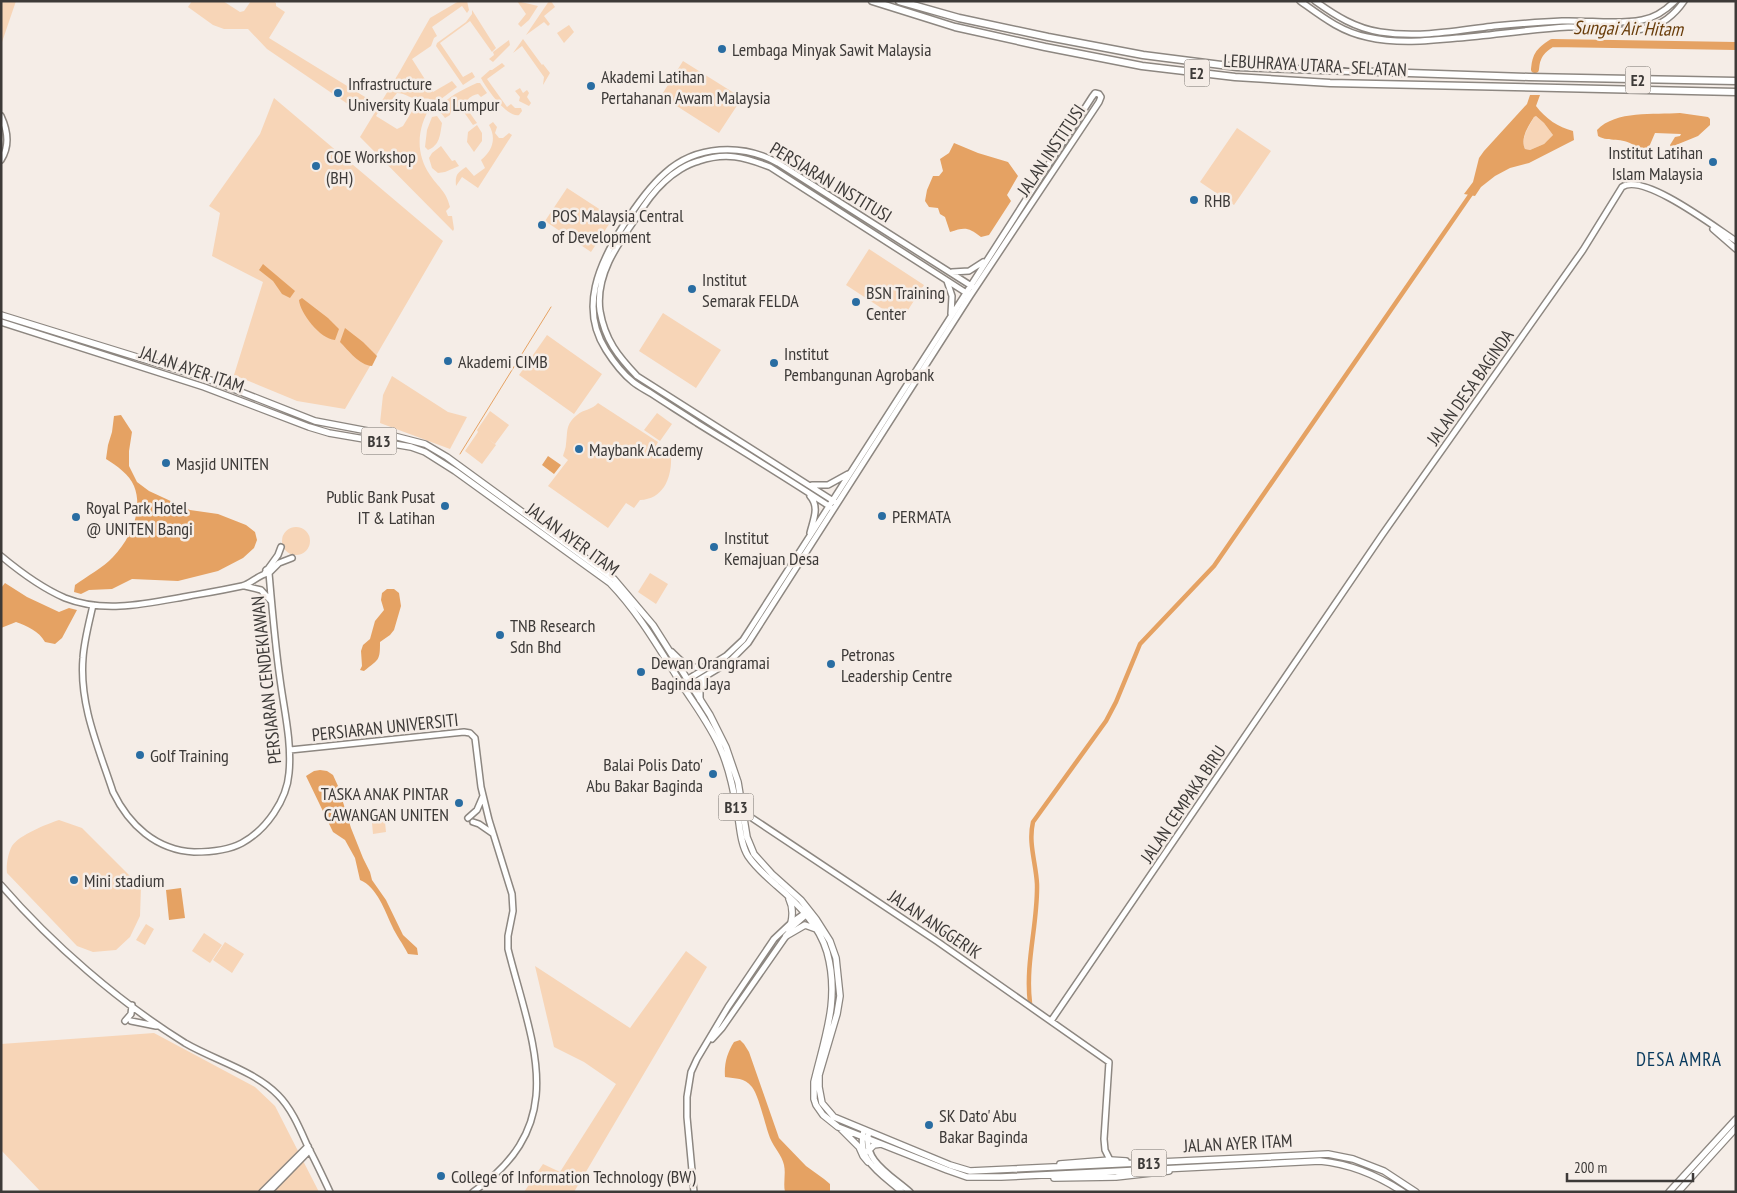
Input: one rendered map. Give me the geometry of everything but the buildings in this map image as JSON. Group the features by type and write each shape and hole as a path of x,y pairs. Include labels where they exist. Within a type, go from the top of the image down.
{"highway":[{"name":"LEBUHRAYA UTARA–SELATAN","path":"872,1 955,27 1045,47 1142,66 1235,77 1320,82 1541,89 1736,92"},
{"name":"LEBUHRAYA UTARA–SELATAN","path":"899,1 959,18 1057,39 1143,55 1227,66 1540,78 1736,81"}],"main road":[{"name":"JALAN AYER ITAM","path":"1,315 208,379 315,421 425,444 447,457 614,579 653,625 710,715 726,746 738,782 747,837 754,854 772,874 801,900 827,950 833,982 833,996 831,1013 813,1091 816,1105 823,1115 838,1127 879,1137 970,1171 1328,1154 1353,1159 1384,1171 1416,1192"},
{"name":"JALAN AYER ITAM","path":"1,322 204,387 309,427 329,433 411,447 425,452 455,471 610,583 646,628 684,690 702,714 721,749 731,780 745,850 760,871 807,913"},
{"path":"785,893 792,904 791,923"},
{"name":"B13","path":"807,913 816,919 830,941 836,958 840,996 819,1075 822,1103 834,1117 881,1144"},
{"path":"786,936 805,925 817,930"},
{"path":"1669,1192 1736,1120"},
{"path":"838,1127 853,1139 868,1162"},
{"path":"1678,1192 1736,1128"},
{"name":"JALAN AYER ITAM","path":"881,1144 967,1177 1043,1175 1055,1178 1116,1177 1164,1173 1178,1168 1320,1161 1354,1167 1384,1179 1404,1192"},
{"path":"868,1151 874,1145 881,1144"},
{"path":"1007,1170 1110,1160 1168,1162"}],"street":[{"path":"1300,1 1336,26 1354,34 1409,42 1570,27 1634,30 1662,22 1674,14 1684,1"},
{"path":"1315,1 1341,19 1361,28 1410,35 1565,21 1632,22 1645,20 1658,14 1675,1"},
{"name":"JALAN INSTITUSI","path":"684,690 730,662 748,644 834,510 835,502 850,473 950,317 973,287 1099,102 1101,97 1099,94 1092,96 988,259 973,287"},
{"path":"1,116 6,126 8,141 1,160"},
{"name":"PERSIARAN INSTITUSI","path":"834,510 633,382 605,349 593,312 594,290 599,269 630,216 651,186 685,159 717,150 736,149 749,151 766,156 778,163 973,287"},
{"name":"PERSIARAN INSTITUSI","path":"835,502 637,376 623,361 610,344 602,318 600,300 604,272 626,232 656,190 675,173 699,161 726,156 738,156 770,167 968,294"},
{"name":"JALAN DESA BAGINDA","path":"1337,601 1583,250 1622,187 1630,185 1654,190 1698,216"},
{"path":"1698,216 1736,241"},
{"path":"1698,216 1736,249"},
{"path":"949,272 969,271 988,259"},
{"path":"946,280 952,296 950,317"},
{"name":"JALAN INSTITUSI","path":"681,684 726,656 744,640 968,294"},
{"path":"809,485 828,485 850,473"},
{"path":"806,492 815,501 816,507 810,536"},
{"path":"266,572 278,555 280,547"},
{"path":"1,556 52,591 66,598 93,606 139,605 244,585 279,563 292,558"},
{"name":"PERSIARAN CENDEKIAWAN","path":"93,606 82,660 88,716 113,792 128,818 140,830 159,843 188,851 215,850 242,844 260,830 277,808 284,793 289,774 290,750 266,572"},
{"path":"244,585 261,590 271,602"},
{"name":"JALAN CEMPAKA BIRU","path":"1051,1021 1337,601"},
{"path":"665,645 684,665 696,668 707,667"},
{"path":"700,700 702,684 707,676"},
{"name":"PERSIARAN UNIVERSITI","path":"290,750 470,733 476,742 483,796 512,894 513,911 508,936 508,949 536,1059 537,1090 532,1117 521,1143 504,1167 474,1192"},
{"path":"288,735 302,749 290,762"},
{"path":"468,818 477,810 483,796"},
{"name":"JALAN ANGGERIK","path":"743,812 938,942 1109,1062 1104,1139 1105,1150 1110,1160"},
{"path":"473,822 493,833"},
{"path":"1,885 20,907 68,954 161,1028 214,1059 248,1073 277,1094 290,1110 330,1192"},
{"path":"694,1192 687,1117 687,1097 691,1072 736,994 774,939 791,923 807,913"},
{"path":"706,1044 722,1028 793,926 807,913"},
{"path":"736,994 742,998"},
{"path":"132,1006 128,1021 147,1023 161,1028"},
{"path":"865,1134 868,1151 872,1159 910,1192"},
{"path":"865,1134 863,1151 868,1162 902,1192"},
{"path":"262,1192 309,1148"},
{"path":"269,1192 309,1148"}],"shaded area":[{"path":"1,1 16,1 1,45"},
{"path":"192,1 223,1 240,12 244,11 251,1 273,1 276,3 276,6 285,12 269,38 370,100 361,113 267,49 248,29 224,29 213,25 188,7"},
{"path":"459,1 467,1 469,10 467,13 462,6 432,27 437,36 434,38 431,46 412,59 433,92 452,81 457,87 437,102 397,93 387,106 383,104 376,116 397,129 403,126 417,103 424,101 431,106 423,123 420,149 425,167 444,193 448,202 450,207 446,211 448,216 452,216 453,231 360,137 430,18"},
{"path":"517,1 538,6 529,20 521,27 518,24 526,14"},
{"path":"549,1 555,7 544,16 550,24 548,26 544,22 526,35"},
{"path":"472,10 496,48 492,52 470,21 440,43 463,77 472,72 475,77 463,85 436,46 437,43 466,22 472,14"},
{"path":"569,25 574,32 564,43 557,33"},
{"path":"523,39 550,73 543,85 544,77 522,46 513,53"},
{"path":"509,40 510,45 493,62 489,59 494,55 493,52"},
{"path":"683,61 742,98 719,133 661,96"},
{"path":"502,63 505,66 487,79 507,107 511,104 515,108 521,108 522,111 519,115 514,115 503,107 492,95 481,78"},
{"path":"480,83 487,93 481,97 478,94 472,96 468,99 467,106 477,123 473,125 461,108 451,111 450,115 445,118 438,109 442,104"},
{"path":"520,88 523,93 527,90 529,93 527,97 531,103 529,106 519,101 520,97 515,91"},
{"path":"1530,95 1540,95 1536,106 1553,122 1573,131 1574,140 1529,163 1510,168 1495,176 1481,187 1475,196 1464,194 1473,182 1479,158 1527,104","holes":["1536,116 1553,135 1544,144 1530,150 1525,149 1524,137 1534,117"]},
{"path":"274,98 443,241 345,409 297,401 234,375 263,282 212,256 220,213 209,206 260,134"},
{"path":"1680,113 1708,117 1710,125 1698,136 1671,147 1670,145 1675,137 1681,134 1655,133 1649,147 1643,152 1640,159 1636,159 1635,146 1630,143 1598,136 1597,130 1614,119 1636,115"},
{"path":"437,116 442,123 440,135 435,145 428,150 425,147 427,130 432,117"},
{"path":"1536,116 1553,135 1544,144 1530,150 1525,149 1524,137"},
{"path":"493,122 497,127 495,133 499,138 503,138 509,133 512,135 478,188 462,177 456,186 457,175 466,167 474,176 485,168 481,160 488,153 492,144 493,135 489,125"},
{"path":"477,125 482,133 482,141 474,152 467,142 468,132"},
{"path":"1237,128 1271,151 1234,205 1200,182"},
{"path":"954,143 1008,162 1018,176 1007,195 1011,201 989,235 981,237 973,231 966,229 950,232 945,217 940,214 938,208 929,207 925,201 933,176 939,176 943,171 940,159 949,153"},
{"path":"441,146 452,161 455,160 459,166 438,173 432,168 429,158"},
{"path":"567,188 613,218 591,252 545,221"},
{"path":"869,249 924,285 901,321 846,285"},
{"path":"263,264 295,291 290,298 282,294 273,281 259,270"},
{"path":"302,298 339,329 335,340 323,335 307,318 300,305 299,300"},
{"path":"663,313 721,350 696,388 639,351"},
{"path":"345,328 377,356 372,366 359,360 340,342"},
{"path":"547,335 602,374 574,414 519,375"},
{"path":"392,376 448,412 467,417 450,449 380,423 383,395"},
{"path":"598,403 658,442 656,446 671,456 668,479 661,491 648,499 640,500 634,508 626,503 608,528 548,486 568,460 563,456 570,422 580,413"},
{"path":"490,411 509,425 495,444 488,439 496,445 482,464 465,451"},
{"path":"657,413 672,424 660,441 644,430"},
{"path":"121,415 132,432 129,466 137,482 149,491 190,510 218,514 246,525 255,532 257,540 254,548 243,558 218,571 178,581 132,579 112,589 89,590 81,594 74,592 75,585 105,565 113,557 125,542 134,524 137,495 134,486 122,471 106,459 114,416"},
{"path":"548,456 561,465 554,474 542,465"},
{"path":"296,527 306,531 310,541 306,551 296,555 286,551 282,541 286,531"},
{"path":"650,573 668,584 656,604 638,592"},
{"path":"5,583 27,597 59,612 69,608 77,610 62,638 55,644 45,642 36,632 16,622 1,628 1,588"},
{"path":"387,589 394,589 399,593 401,606 394,630 380,642 380,653 376,662 364,671 360,670 362,666 361,651 363,645 370,639 375,621 384,610 381,600 382,593"},
{"path":"320,770 327,771 333,775 351,828 372,880 386,900 403,935 417,948 418,955 408,954 376,894 366,883 360,880 355,858 345,840 333,832 306,776"},
{"name":"Mini stadium","path":"59,820 82,828 141,887 140,916 130,937 116,950 93,952 77,946 7,873 8,856 12,846 34,830"},
{"path":"385,822 386,832 373,834 372,823"},
{"path":"181,888 185,918 169,920 166,890"},
{"path":"146,924 154,929 145,945 136,940"},
{"path":"204,933 222,945 210,963 192,951"},
{"path":"225,942 244,954 232,973 213,960"},
{"path":"686,951 707,967 574,1192 524,1192 543,1164 560,1172 616,1084 584,1062 554,1047 535,966 630,1028"},
{"path":"154,1033 255,1087 275,1106 319,1192 41,1192 1,1150 1,1044"},
{"path":"740,1040 749,1052 779,1138 806,1166 830,1184 830,1192 785,1192 785,1168 783,1161 770,1138 755,1091 743,1080 725,1077 726,1059 734,1042"}],"waterway":[{"name":"Sungai Air Hitam","path":"1535,69 1540,53 1552,43 1736,46"},
{"path":"1030,1003 1030,958 1037,899 1031,838 1033,822 1106,721 1140,644 1214,566 1473,191"},
{"path":"460,454 551,307"}],"place":[{"name":"Lembaga Minyak Sawit Malaysia","path":"722,49"},
{"name":"Akademi Latihan Pertahanan Awam Malaysia","path":"591,86"},
{"name":"Infrastructure University Kuala Lumpur","path":"338,93"},
{"name":"Institut Latihan Islam Malaysia","path":"1713,162"},
{"name":"COE Workshop (BH)","path":"316,166"},
{"name":"RHB","path":"1194,200"},
{"name":"POS Malaysia Central of Development","path":"542,225"},
{"name":"Institut Semarak FELDA","path":"692,289"},
{"name":"BSN Training Center","path":"856,302"},
{"name":"Akademi CIMB","path":"448,361"},
{"name":"Institut Pembangunan Agrobank","path":"774,363"},
{"name":"Maybank Academy","path":"579,449"},
{"name":"Masjid UNITEN","path":"166,463"},
{"name":"Public Bank Pusat IT & Latihan","path":"445,506"},
{"name":"PERMATA","path":"882,516"},
{"name":"Royal Park Hotel @ UNITEN Bangi","path":"76,517"},
{"name":"Institut Kemajuan Desa","path":"714,547"},
{"name":"TNB Research Sdn Bhd","path":"500,635"},
{"name":"Petronas Leadership Centre","path":"831,664"},
{"name":"Dewan Orangramai Baginda Jaya","path":"641,672"},
{"name":"Golf Training","path":"140,755"},
{"name":"Balai Polis Dato' Abu Bakar Baginda","path":"713,774"},
{"name":"TASKA ANAK PINTAR CAWANGAN UNITEN","path":"459,803"},
{"name":"Mini stadium","path":"74,880"},
{"name":"SK Dato' Abu Bakar Baginda","path":"929,1125"},
{"name":"College of Information Technology (BW)","path":"441,1176"}],"district":[{"name":"DESA AMRA","path":"1679,1059"}]}
